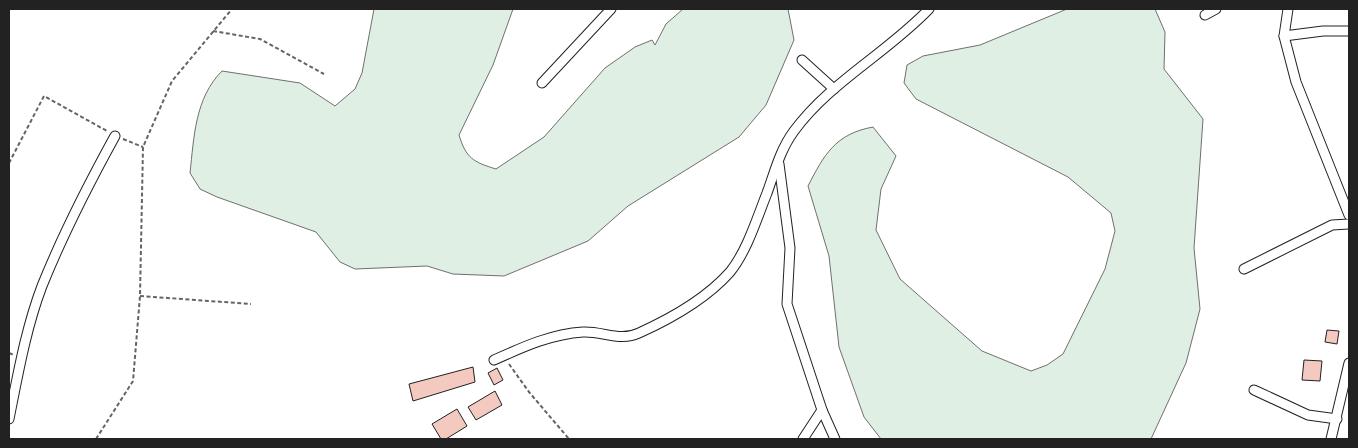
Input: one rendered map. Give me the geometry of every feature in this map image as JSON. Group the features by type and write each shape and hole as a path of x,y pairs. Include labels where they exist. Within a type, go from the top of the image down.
{"street":[{"path":"542,83 611,9"},
{"path":"494,360 537,340 585,332 626,338 655,325 699,298 730,271 742,250 767,193 779,155 794,131 816,105 895,40 928,9"},
{"path":"1204,15 1216,9"},
{"path":"1288,9 1284,36 1296,82 1349,214"},
{"path":"1284,36 1323,31 1349,31"},
{"path":"802,60 834,89"},
{"path":"9,419 21,357 42,288 80,200 115,136"},
{"path":"779,155 779,175 790,248 787,304 822,410 835,439"},
{"path":"1244,269 1332,225 1349,224"},
{"path":"1331,439 1349,363"},
{"path":"1254,390 1308,415 1337,419"},
{"path":"803,439 822,410"}],"path":[{"path":"96,439 132,381 140,296 143,147 172,81 232,9"},
{"path":"213,31 260,39 324,74"},
{"path":"9,163 44,96 115,136 143,147"},
{"path":"140,296 251,304"},
{"path":"504,355 528,392 569,439"}],"green space":[{"path":"374,9 513,9 493,65 459,135 464,149 472,158 496,169 544,137 605,68 635,47 652,40 655,45 666,24 683,9 788,9 794,40 766,105 739,137 628,206 588,241 504,276 453,274 427,266 355,269 340,262 316,232 217,197 200,189 190,173 197,119 201,106 206,93 222,71 300,83 335,106 355,89 362,73"},
{"path":"1067,9 1155,9 1165,32 1164,69 1203,119 1194,248 1200,309 1186,363 1151,439 881,439 864,417 839,347 829,256 808,186 832,148 849,135 873,127 896,156 881,189 876,230 900,279 982,351 1031,371 1047,365 1063,354 1105,269 1115,231 1111,213 1068,177 916,99 904,83 907,65 923,56 980,45"}],"building":[{"path":"1327,330 1339,331 1337,344 1325,342"},
{"path":"1304,360 1322,361 1320,381 1302,380"},
{"path":"473,367 475,382 413,401 409,384"},
{"path":"497,368 503,380 494,385 488,373"},
{"path":"495,391 502,405 476,420 468,407"},
{"path":"457,409 467,426 446,439 441,439 432,424"}]}
